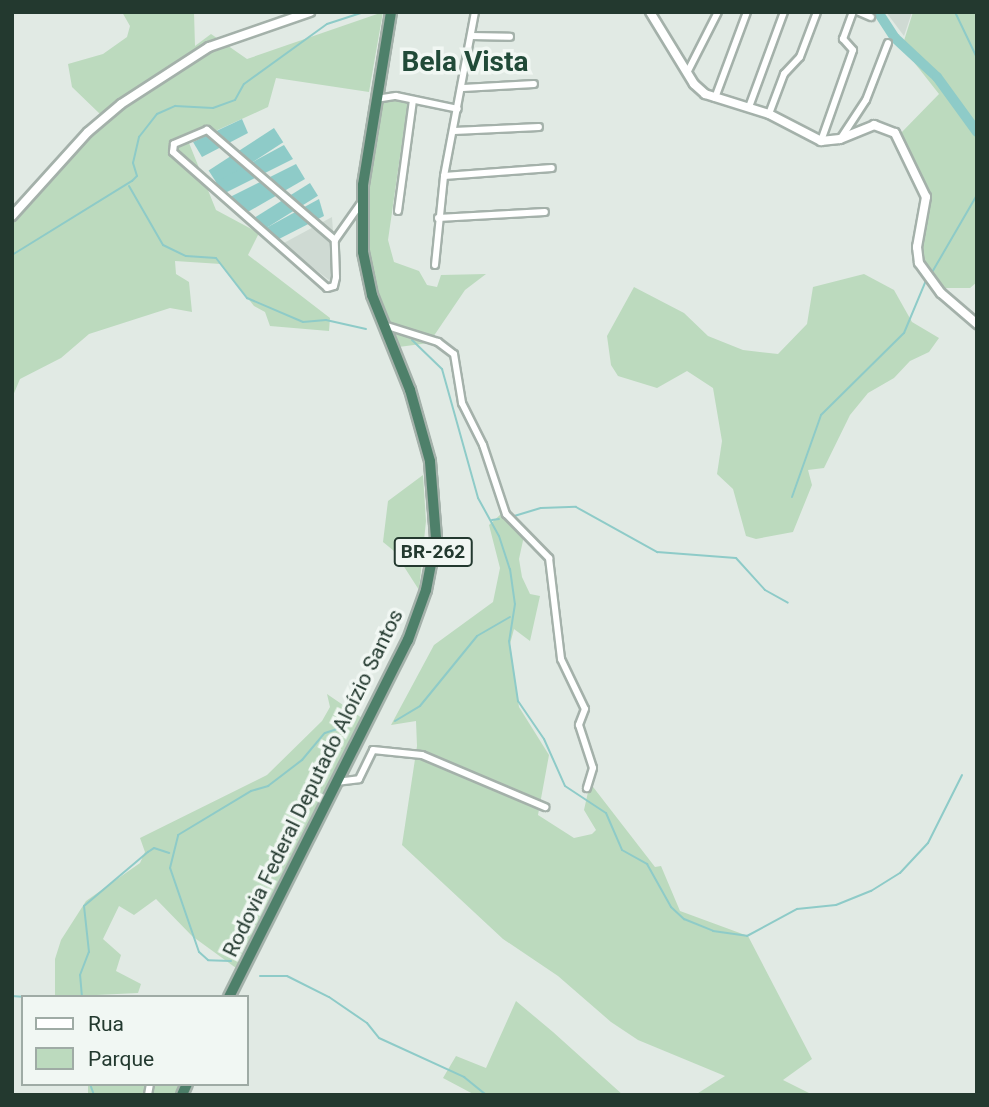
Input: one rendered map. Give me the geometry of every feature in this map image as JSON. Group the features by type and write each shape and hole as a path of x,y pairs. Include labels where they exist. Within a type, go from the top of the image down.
{"highway":[{"name":"Rodovia Federal Deputado Aloízio Santos","path":"230,995 408,640 426,590 436,538 430,461 410,390 366,273 361,203 391,12"}],"street":[{"path":"12,216 88,132 121,104 209,47 310,12"},
{"path":"435,265 444,176 463,88 475,12"},
{"path":"650,12 699,89 715,98 769,114 821,141 840,139 874,125 887,128 900,139 926,197 917,247 919,263 941,293 977,324"},
{"path":"687,73 718,12"},
{"path":"715,98 747,12"},
{"path":"749,107 784,12"},
{"path":"769,114 781,78 800,57 817,12"},
{"path":"821,141 852,46 842,39 852,12"},
{"path":"859,12 871,17"},
{"path":"471,36 510,37"},
{"path":"840,139 866,100 888,43"},
{"path":"463,88 534,84"},
{"path":"376,99 413,100 458,108"},
{"path":"397,211 413,100"},
{"path":"454,131 539,127"},
{"path":"335,240 207,130 174,144 173,152 327,288 334,286 336,277 335,240 361,203"},
{"path":"444,176 552,168"},
{"path":"438,218 545,212"},
{"path":"384,325 438,342 454,354 461,402 483,445 506,514 548,558 561,659 586,709 579,724 593,768 587,788"},
{"path":"336,782 359,779 373,750 422,755 545,807"}],"shaded area":[{"path":"886,12 912,12 904,36"},
{"path":"332,217 336,276 329,280 282,244"}],"green space":[{"path":"122,12 194,12 195,46 211,34 247,59 383,12 369,92 276,78 268,107 189,143 216,210 259,233 248,255 330,318 329,331 270,326 265,312 254,306 221,264 175,261 176,274 189,282 192,312 170,308 89,334 61,358 20,379 12,398 12,216 50,179 77,136 100,114 72,87 68,64 103,54 127,37 130,26"},
{"path":"913,12 977,12 977,282 970,288 945,288 925,275 920,252 929,201 923,177 900,134 939,94 902,47"},
{"path":"393,99 408,101 388,240 394,262 419,271 427,285 437,287 441,275 486,274 465,290 429,343 391,348 363,245 365,186 379,102"},
{"path":"864,274 894,290 912,322 939,338 929,352 910,361 894,378 868,393 850,415 824,468 808,470 812,485 793,532 756,539 746,536 733,489 717,474 722,441 713,388 687,371 657,388 618,376 611,365 607,336 634,287 684,313 708,336 743,350 778,354 807,324 813,287"},
{"path":"423,475 426,521 419,590 394,551 383,542 388,501"},
{"path":"501,514 524,536 519,559 522,577 530,594 540,596 530,641 514,629 510,644 519,707 549,755 538,815 574,838 592,834 596,830 584,810 590,783 655,867 661,866 680,911 748,936 812,1059 783,1080 813,1095 695,1095 725,1076 638,1040 611,1022 558,976 503,939 402,845 417,746 416,721 391,725 434,645 493,602 500,568 489,525"},
{"path":"327,694 362,718 236,968 192,936 156,899 134,915 119,906 103,939 121,955 116,971 141,984 138,993 55,995 55,959 61,940 86,901 140,863 145,852 140,838 267,775 322,721 330,707"},
{"path":"516,1001 623,1095 475,1095 443,1078 456,1056 486,1068"},
{"path":"88,1086 179,1086 179,1095 88,1095"}],"water":[{"path":"242,119 248,133 202,157 193,142"},
{"path":"274,128 283,142 218,185 209,170"},
{"path":"284,145 293,159 223,194 216,182"},
{"path":"296,164 305,179 246,213 226,199"},
{"path":"310,183 318,196 260,232 252,219"},
{"path":"319,199 324,216 277,240 266,228"}],"waterway":[{"path":"12,255 132,181 137,176 133,163 139,137 157,114 175,106 213,108 235,100 244,84 327,24 363,12"},
{"path":"878,12 895,38 937,77 977,132"},
{"path":"955,12 977,58"},
{"path":"977,64 977,72"},
{"path":"129,186 163,245 186,256 216,258 247,298 303,322 326,320 366,329"},
{"path":"931,274 977,195"},
{"path":"792,497 821,415 904,333 927,278"},
{"path":"412,340 442,369 478,498 499,536 510,569 515,604 509,641 518,701 544,739 565,786 606,813 622,850 647,864 671,907 684,919 713,931 747,936 797,909 836,905 871,891 900,873 928,843 962,775"},
{"path":"511,517 541,508 576,507 657,552 736,558 765,590 788,603"},
{"path":"492,520 499,519"},
{"path":"395,721 420,706 477,636 510,617"},
{"path":"231,961 208,960 199,952 170,868 178,835 251,791 268,786 302,760 325,733 344,727"},
{"path":"82,995 80,975 89,952 84,906 154,848 169,853"},
{"path":"260,976 287,976 329,997 367,1023 379,1038 464,1077 486,1095"},
{"path":"12,996 21,997"},
{"path":"91,1086 94,1095"}],"district":[{"name":"Bela Vista","path":"465,62"}]}
